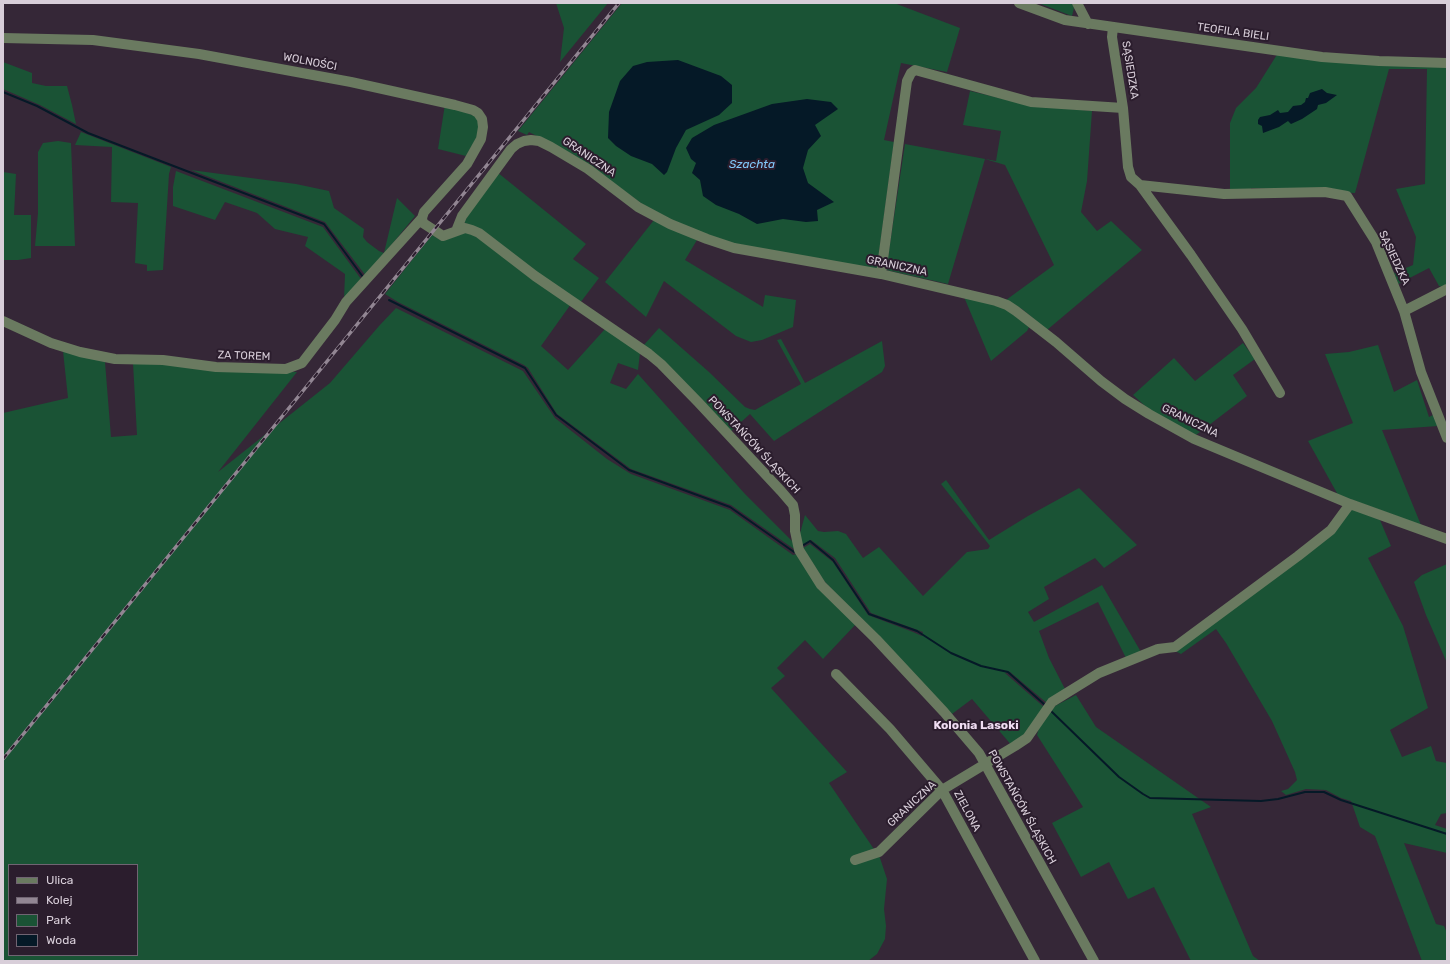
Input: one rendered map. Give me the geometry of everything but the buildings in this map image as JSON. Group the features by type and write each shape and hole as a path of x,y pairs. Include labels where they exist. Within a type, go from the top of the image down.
{"street":[{"name":"TEOFILA BIELI","path":"1019,3 1065,20 1076,22 1322,57 1379,61 1447,63"},
{"path":"1076,22 1077,3"},
{"path":"1077,3 1088,24"},
{"name":"SĄSIEDZKA","path":"1113,27 1112,37 1123,108 1128,167 1131,177 1140,184 1191,255 1242,329 1280,393"},
{"name":"WOLNOŚCI","path":"3,38 93,40 199,54 351,82 473,110 478,113 482,119 483,127 481,139 467,164 452,183 424,212 422,220"},
{"path":"881,274 906,82 910,73 915,70 1031,102 1123,108"},
{"name":"GRANICZNA","path":"456,231 462,216 511,149 520,142 534,140 551,147 588,169 638,207 670,224 707,239 734,248 881,274 996,301 1007,305 1056,342 1101,381 1149,414 1194,439 1350,504 1447,539"},
{"name":"SĄSIEDZKA","path":"1140,184 1224,194 1325,192 1346,196 1376,242 1404,311 1421,372 1447,438"},
{"name":"POWSTAŃCÓW ŚLĄSKICH","path":"422,220 443,236 465,228 479,233 535,276 649,354 661,364 698,402 793,505 795,515 795,532 799,550 821,584 876,639 944,712 979,753 1094,961"},
{"name":"ZA TOREM","path":"3,322 51,344 115,359 163,360 216,367 286,369 302,363 335,320 346,302 422,220"},
{"path":"1404,311 1447,289"},
{"name":"GRANICZNA","path":"856,860 879,852 942,790 1027,738 1052,702 1100,673 1158,650 1175,647 1331,530 1350,504"},
{"name":"ZIELONA","path":"836,674 890,729 942,790 1035,961"}],"green space":[{"path":"556,3 608,3 560,62 564,28"},
{"path":"622,3 894,3 960,28 947,72 901,63 884,140 894,142 877,268 871,270 729,244 655,213 574,155 529,132 527,135 518,131"},
{"path":"1038,3 1072,3 1074,8 1072,16"},
{"path":"1278,53 1447,66 1447,285 1443,287 1439,286 1429,268 1398,284 1394,273 1413,265 1416,237 1396,189 1425,184 1427,69 1389,69 1355,193 1251,188 1251,190 1230,189 1230,123 1236,108 1256,88"},
{"path":"3,62 32,73 32,83 46,86 67,86 76,124 40,105 3,89"},
{"path":"970,91 1029,105 1092,111 1087,181 1081,212 1097,231 1111,221 1142,250 1047,330 1022,309 1006,300 1054,265 1005,165 985,159 948,284 886,270 905,144 996,161 1001,131 963,125"},
{"path":"445,104 477,117 479,127 477,137 466,156 438,149"},
{"path":"81,132 171,167 169,174 163,270 147,271 147,265 135,263 138,203 111,202 112,147 75,145"},
{"path":"58,141 71,143 75,246 35,246 38,213 38,152 43,143"},
{"path":"191,170 296,184 329,191 334,208 364,229 363,237 367,242 384,253 397,198 415,216 366,276 325,222"},
{"path":"176,171 323,227 361,279 344,299 345,274 305,246 308,237 275,229 257,213 225,202 215,220 173,206 173,187"},
{"path":"3,172 16,174 14,215 31,215 31,258 3,260"},
{"path":"497,172 586,244 573,259 599,278 580,303 464,222"},
{"path":"654,220 697,240 685,260 763,307 765,295 796,300 793,327 762,340 751,342 736,336 664,281 646,317 605,282"},
{"path":"467,232 488,243 571,304 541,346 568,370 605,329 640,353 638,370 618,363 610,383 626,389 638,374 745,494 794,543 794,549 731,505 631,469 557,414 528,368 524,365 398,302 385,294 432,235 442,241"},
{"path":"964,297 1000,304 1029,327 1027,331 991,361"},
{"path":"396,308 523,371 555,418 607,459 631,474 730,510 793,555 797,554 856,624 823,659 805,640 777,668 785,676 771,688 847,772 829,783 880,858 887,879 884,909 886,926 885,939 877,954 868,961 3,961 3,413 68,398 63,351 105,362 111,437 137,435 133,363 297,372 218,472 330,383"},
{"path":"659,328 709,372 745,407 755,410 801,384 777,340 781,339 805,383 882,341 885,366 882,372 774,441 750,414 730,432 643,346"},
{"path":"1243,343 1255,359 1233,375 1247,396 1196,435 1155,415 1133,395 1174,358 1195,381"},
{"path":"1378,345 1394,392 1417,380 1429,417 1435,414 1438,426 1382,430 1421,525 1338,495 1308,441 1353,423 1325,354 1349,352"},
{"path":"946,480 989,540 1028,516 1079,488 1137,545 1104,568 1095,558 1044,587 1049,599 1028,612 1034,622 1102,585 1141,652 1126,658 1098,602 1039,631 1049,658 1065,689 1048,704 1010,672 1005,673 1045,708 1025,737 1013,747 972,699 952,714 824,581 803,548 810,544 833,562 868,615 922,636 923,632 871,613 835,558 811,540 801,545 799,537 805,515 818,531 838,531 846,534 863,558 879,547 923,596 967,552 988,549 990,546 941,484"},
{"path":"1353,509 1380,520 1391,546 1368,558 1403,626 1428,708 1390,730 1402,757 1431,746 1436,761 1447,763 1447,813 1441,814 1435,825 1447,829 1447,853 1404,843 1436,924 1444,926 1447,933 1447,960 1445,961 1422,961 1375,836 1360,827 1351,801 1341,798 1326,790 1306,789 1286,795 1281,791 1288,789 1297,780 1295,772 1272,721 1226,643 1216,629 1181,654 1173,650"},
{"path":"1447,564 1447,663 1426,615 1414,582 1422,575"},
{"path":"1076,695 1096,727 1211,807 1192,814 1253,956 1260,961 1191,961 1154,887 1128,899 1109,862 1081,877 1052,823 1083,807 1037,735 1039,727 1055,706"}],"water":[{"path":"678,60 721,76 732,85 732,103 719,115 686,130 676,148 667,172 664,175 652,164 631,156 616,146 608,138 609,112 620,81 633,66 647,62"},
{"path":"1322,89 1327,93 1337,95 1326,103 1318,105 1317,109 1302,119 1291,124 1288,121 1279,127 1263,133 1262,126 1258,124 1260,117 1270,115 1278,110 1280,113 1288,112 1293,106 1301,105 1305,102 1310,93"},
{"name":"Szachta","path":"807,99 831,102 838,109 815,125 821,136 808,150 803,168 808,183 834,202 817,210 818,221 806,222 783,219 757,224 739,214 716,205 703,196 700,180 692,173 696,163 691,159 686,148 692,138 714,125 772,104"}],"waterway":[{"path":"3,92 37,106 88,133 324,224 363,277"},
{"path":"389,300 525,368 556,415 629,470 730,507 794,552 796,550"},
{"path":"802,546 810,541 833,560 869,614 917,631 951,653 981,666 1008,672 1045,705"},
{"path":"1050,710 1119,777 1150,798 1261,801 1278,799 1305,792 1324,792 1341,800 1447,834"}],"railway":[{"path":"3,759 619,3"}],"district":[{"name":"Kolonia Lasoki","path":"976,726"}]}
